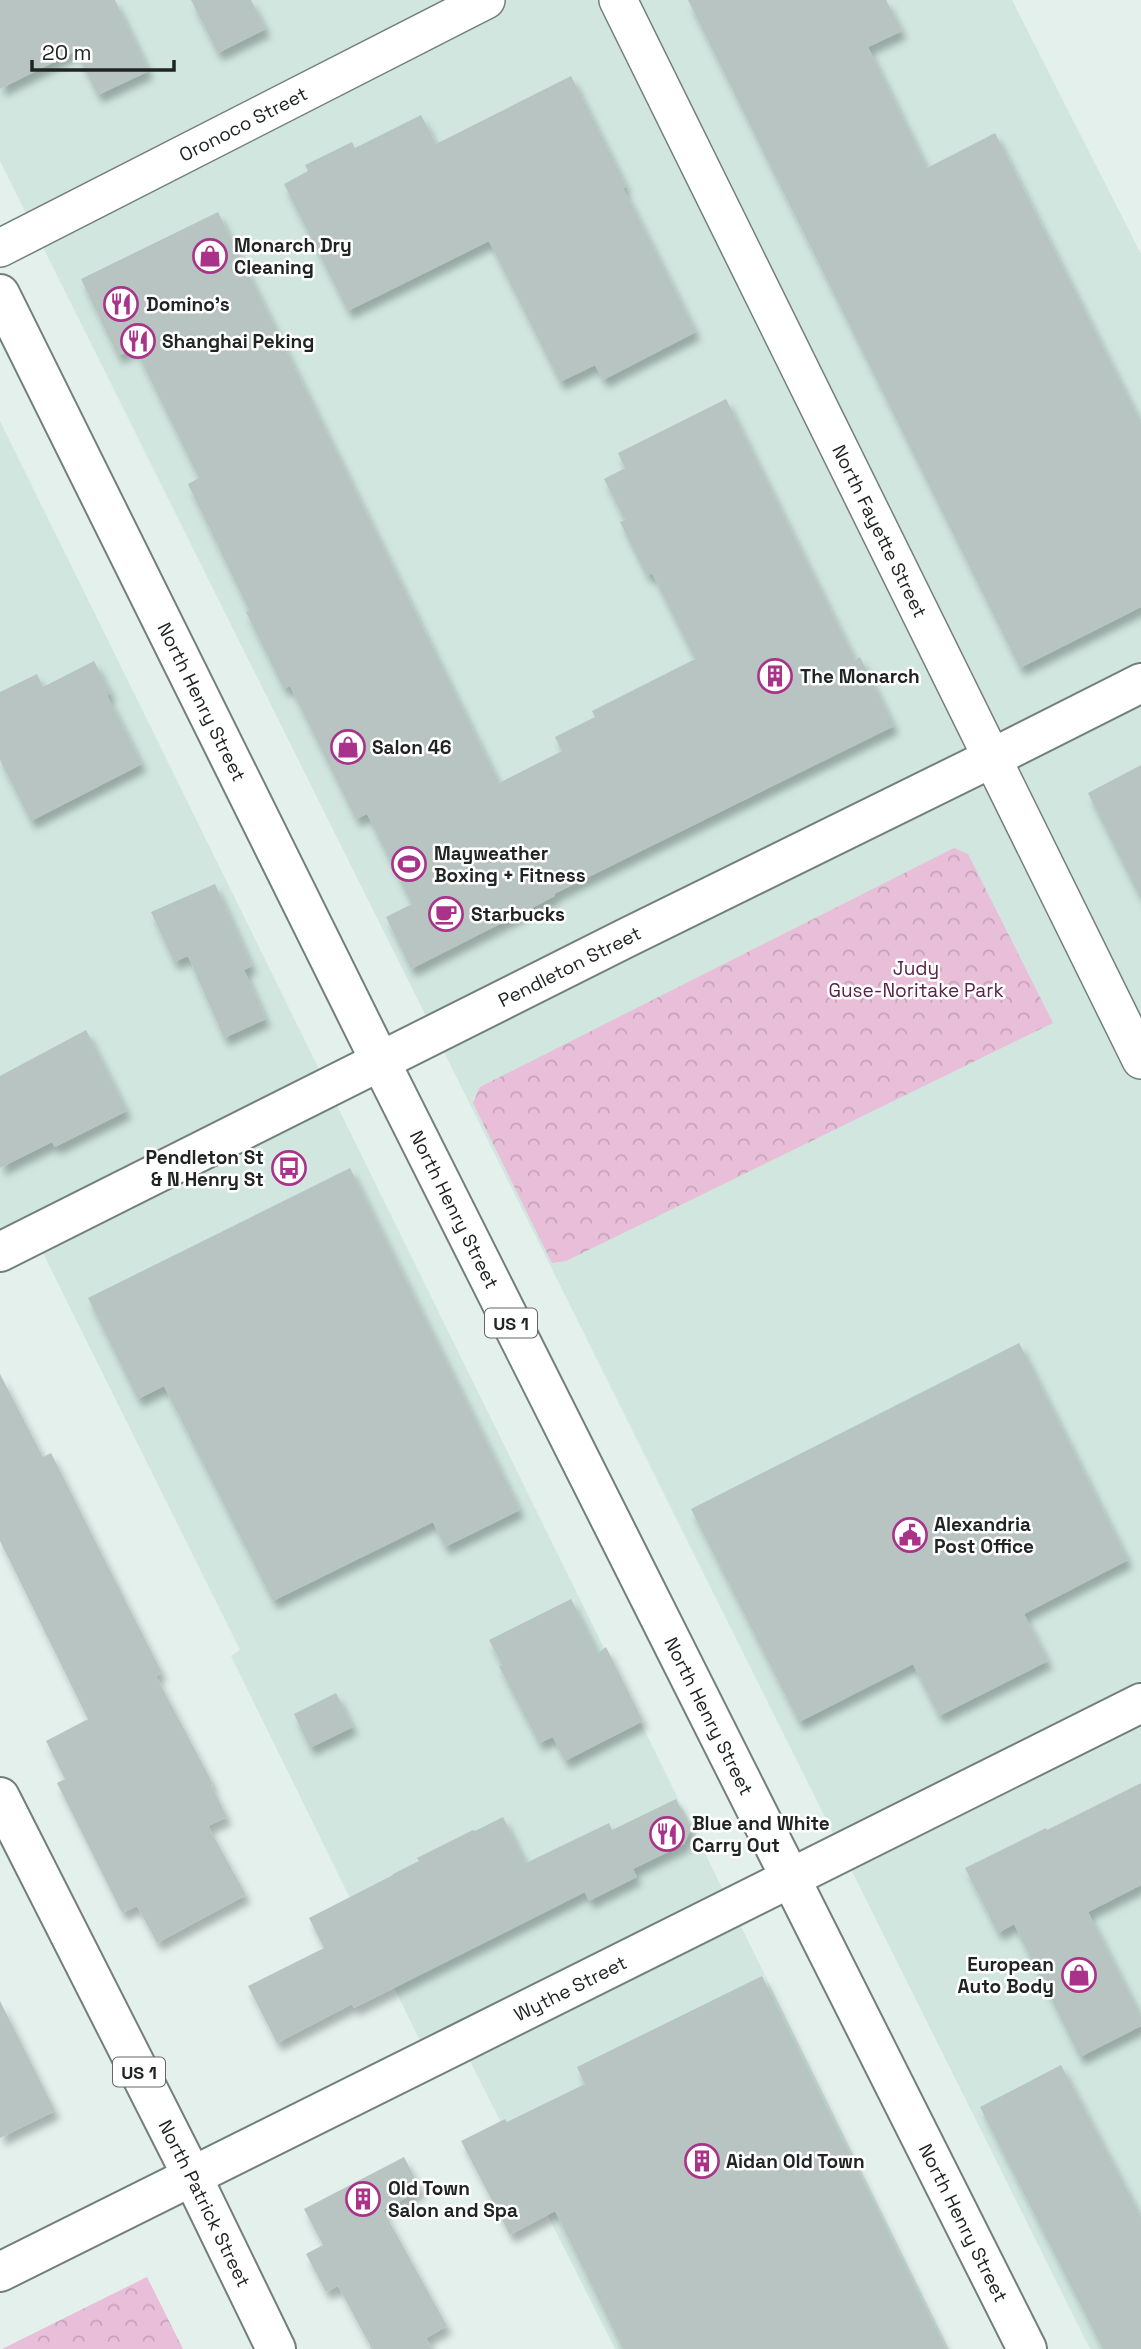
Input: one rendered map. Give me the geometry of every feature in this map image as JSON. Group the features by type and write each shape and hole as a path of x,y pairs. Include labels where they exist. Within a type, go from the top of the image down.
{"main road":[{"name":"North Henry Street","path":"0,294 381,1063 1027,2349"},
{"name":"Pendleton Street","path":"0,1252 1141,683"},
{"name":"Wythe Street","path":"0,2272 555,1994 791,1880 1141,1703"},
{"name":"North Patrick Street","path":"0,1797 192,2176 276,2349"}],"street":[{"name":"Oronoco Street","path":"0,248 486,0"},
{"name":"North Fayette Street","path":"618,0 1141,1060"}],"shaded area":[{"path":"0,0 1012,0 1141,254 1141,2349 1090,2349 0,161"},
{"path":"0,421 949,2349 615,2349 463,2047 431,2063 231,1656 240,1650 37,1241 0,1259"}],"green space":[{"name":"Judy Guse-Noritake Park","path":"954,848 968,854 1053,1023 566,1261 552,1263 473,1103 480,1087"},
{"path":"147,2277 183,2349 2,2349"}],"building":[{"path":"0,0 115,0 149,71 98,95 76,51 0,89"},
{"path":"191,0 251,0 266,29 218,53"},
{"path":"688,0 886,0 902,31 868,47 927,168 995,133 1141,423 1141,607 1020,668"},
{"path":"571,76 626,186 623,188 696,332 603,380 595,365 560,382 489,241 348,311 284,184 308,171 305,165 352,142 355,148 421,115 436,144"},
{"name":"The Monarch","path":"218,212 499,783 562,751 555,737 595,717 592,711 695,659 652,573 647,576 620,522 625,520 604,479 625,468 618,453 726,399 855,660 860,657 894,726 554,894 555,896 411,969 386,917 412,904 367,814 356,819 290,686 284,689 188,484 199,478 135,348 118,356 81,279"},
{"path":"94,661 111,693 107,695 142,764 31,821 0,760 0,692 37,674 43,687"},
{"path":"1141,765 1141,899 1088,793"},
{"path":"215,884 252,966 244,970 266,1019 224,1038 188,956 174,962 151,912"},
{"path":"86,1030 127,1111 55,1147 52,1142 0,1168 0,1076"},
{"path":"350,1168 520,1510 445,1547 433,1522 273,1601 164,1386 138,1399 88,1298"},
{"name":"Alexandria Post Office","path":"1019,1343 1128,1560 1024,1614 1048,1661 939,1716 913,1664 799,1722 691,1509"},
{"path":"0,1374 43,1457 51,1453 162,1673 156,1676 213,1784 211,1785 227,1817 208,1826 246,1895 157,1943 137,1906 122,1913 57,1783 65,1779 46,1741 88,1719 0,1541"},
{"path":"571,1599 598,1653 606,1647 643,1721 565,1761 553,1737 539,1743 499,1666 502,1665 489,1640"},
{"path":"336,1693 353,1727 310,1748 294,1714"},
{"name":"European Auto Body","path":"1141,1783 1141,1885 1088,1912 1141,2017 1141,2026 1080,2057 1014,1924 998,1933 965,1868"},
{"path":"676,1799 691,1829 684,1844 633,1869 637,1877 589,1901 585,1892 354,2008 352,2004 277,2043 248,1986 324,1948 309,1918 419,1861 417,1858 503,1817 526,1863 609,1823 612,1830"},
{"name":"Aidan Old Town","path":"762,1976 946,2349 623,2349 555,2211 510,2235 461,2141 585,2084 577,2067"},
{"path":"0,2001 55,2111 0,2138"},
{"path":"1061,2065 1141,2217 1141,2349 1103,2349 980,2107"},
{"path":"404,2157 421,2190 383,2210 447,2326 426,2338 432,2349 372,2349 338,2286 326,2292 306,2254 323,2245 304,2209"}],"place":[{"name":"Monarch Dry Cleaning","path":"210,256"},
{"name":"Domino's","path":"121,304"},
{"name":"Shanghai Peking","path":"138,341"},
{"name":"The Monarch","path":"775,676"},
{"name":"Salon 46","path":"348,747"},
{"name":"Mayweather Boxing + Fitness","path":"409,864"},
{"name":"Starbucks","path":"446,914"},
{"name":"Pendleton St & N Henry St","path":"289,1168"},
{"name":"Alexandria Post Office","path":"910,1535"},
{"name":"Blue and White Carry Out","path":"667,1834"},
{"name":"European Auto Body","path":"1079,1975"},
{"name":"Aidan Old Town","path":"702,2161"},
{"name":"Old Town Salon and Spa","path":"363,2199"}]}
